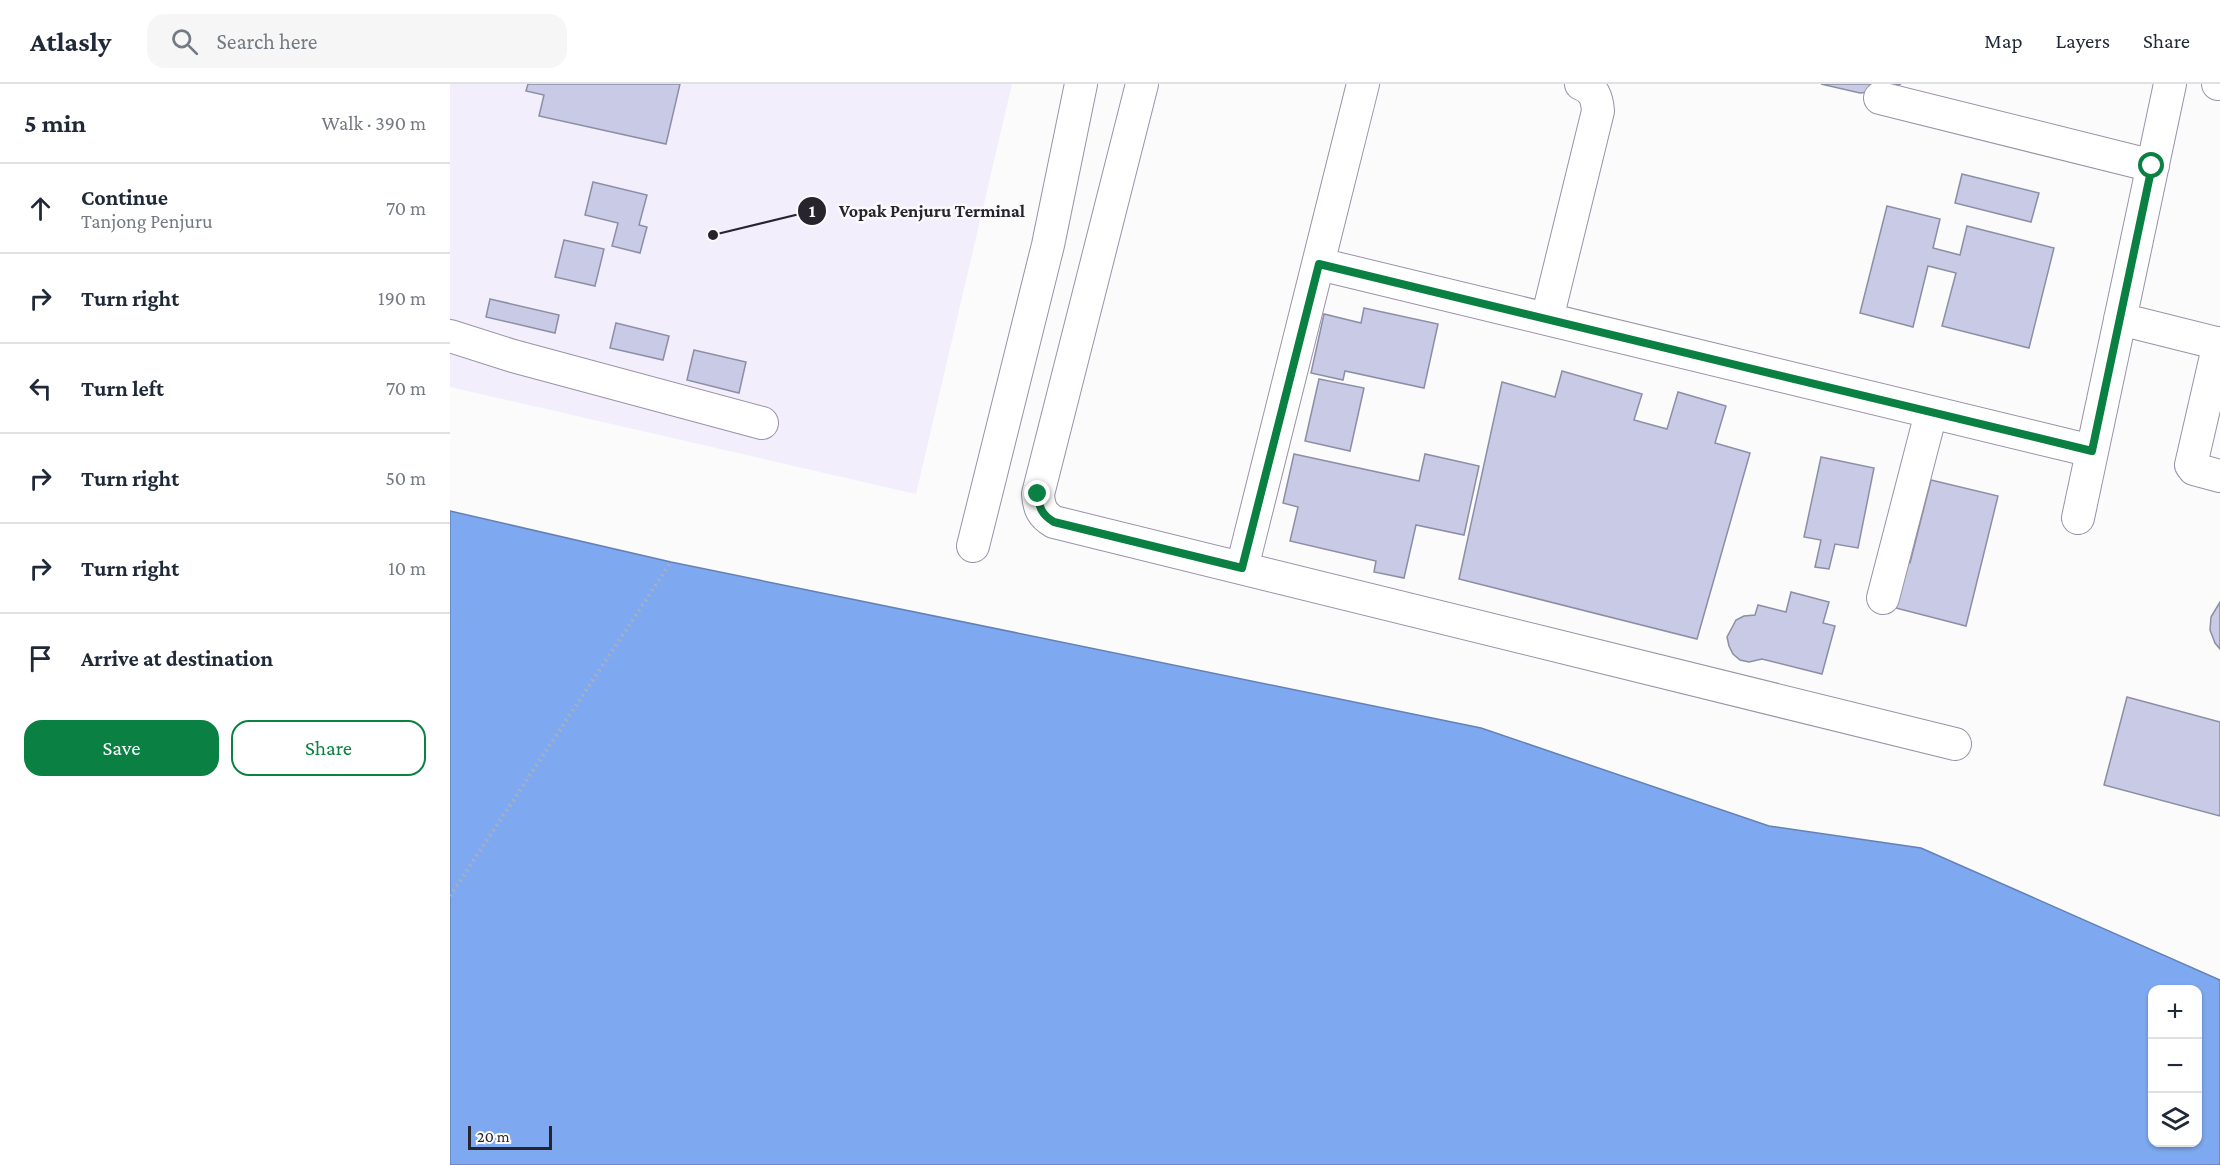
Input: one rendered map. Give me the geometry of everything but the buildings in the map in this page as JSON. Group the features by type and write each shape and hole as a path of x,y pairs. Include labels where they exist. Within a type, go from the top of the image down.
{"street":[{"path":"974,546 1048,245 1081,84"},
{"path":"1142,84 1038,494 1039,507 1045,517 1054,522 1955,744"},
{"path":"1242,568 1363,84"},
{"path":"1547,319 1598,111 1597,98 1589,87 1581,84"},
{"path":"2078,518 2170,84"},
{"path":"1880,98 2152,166"},
{"path":"1319,264 2092,451"},
{"path":"2120,319 2219,344 2214,389 2191,465 2193,469 2220,476"},
{"path":"450,336 513,356 762,423"},
{"path":"1883,598 1931,413"}],"path":[{"path":"450,896 671,562"}],"shaded area":[{"path":"450,84 1012,84 916,494 450,387"}],"water":[{"path":"450,511 671,562 1481,728 1769,826 1921,848 2220,980 2220,1165 450,1165"}],"place":[{"name":"Vopak Penjuru Terminal","path":"713,235"}],"route":[{"path":"1038,494 1039,507 1045,517 1054,522 1242,568 1319,264 2092,451 2152,166"}]}
